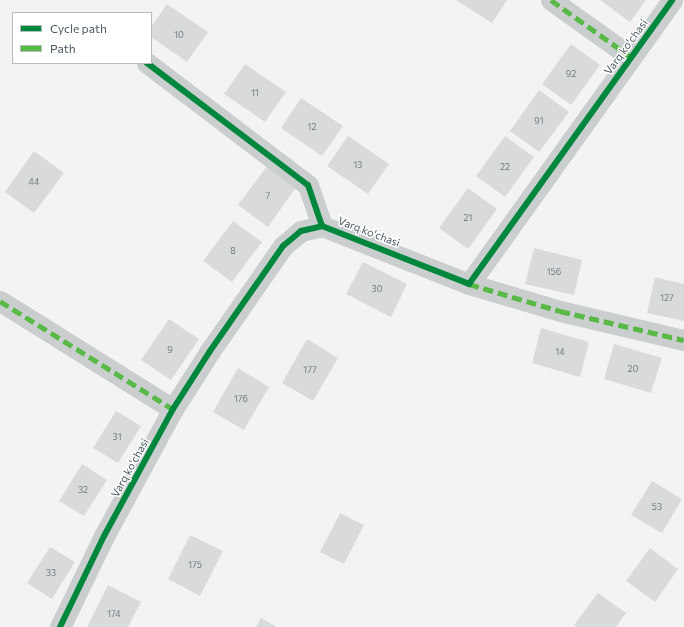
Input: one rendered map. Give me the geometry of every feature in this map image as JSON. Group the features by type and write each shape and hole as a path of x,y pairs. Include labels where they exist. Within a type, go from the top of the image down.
{"street":[{"name":"Varq ko'chasi","path":"551,0 631,57"},
{"name":"Varq ko'chasi","path":"469,284 672,0"},
{"path":"148,64 308,185 322,226"},
{"name":"Varq ko'chasi","path":"60,627 104,536 173,409 210,351 284,246 301,231 322,226 469,284 560,311 684,340"},
{"path":"0,300 173,409"}],"building":[{"path":"456,0 507,0 492,23"},
{"path":"600,0 646,0 630,22"},
{"path":"167,4 208,32 187,62 152,38 152,26"},
{"path":"571,44 600,65 571,105 542,84"},
{"path":"245,64 286,92 265,122 224,94"},
{"path":"539,90 569,112 539,152 510,131"},
{"path":"301,98 343,126 322,156 281,128"},
{"path":"348,136 389,164 368,194 327,166"},
{"path":"505,136 534,157 505,197 476,176"},
{"path":"34,151 64,173 34,213 5,192"},
{"path":"268,165 297,186 268,227 238,205"},
{"path":"468,188 497,209 468,249 439,228"},
{"path":"233,221 262,242 232,282 203,261"},
{"path":"534,248 582,260 574,295 525,284"},
{"path":"363,262 407,284 391,317 346,294"},
{"path":"655,277 684,284 684,321 647,313"},
{"path":"169,319 199,339 171,380 141,360"},
{"path":"541,328 589,342 580,377 532,363"},
{"path":"307,339 338,358 313,401 282,383"},
{"path":"614,344 662,358 651,393 604,379"},
{"path":"238,368 269,387 244,430 213,412"},
{"path":"116,411 141,426 118,463 93,448"},
{"path":"82,464 107,480 84,516 59,501"},
{"path":"652,481 682,499 662,533 631,515"},
{"path":"340,513 364,525 344,564 320,552"},
{"path":"190,535 223,551 200,596 168,579"},
{"path":"50,547 75,562 52,599 27,583"},
{"path":"650,548 678,569 655,602 626,581"},
{"path":"108,585 141,602 128,627 87,627"},
{"path":"598,593 626,613 616,627 577,627 574,625"},
{"path":"261,618 277,627 256,627"}],"marked path":[{"path":"551,0 631,57"},
{"path":"469,284 560,311 684,340"},
{"path":"0,301 173,409"}],"cycle path":[{"path":"60,627 104,536 173,409 210,351 283,246 301,231 322,226 469,284 672,0"},
{"path":"148,64 308,185 322,226"}]}
